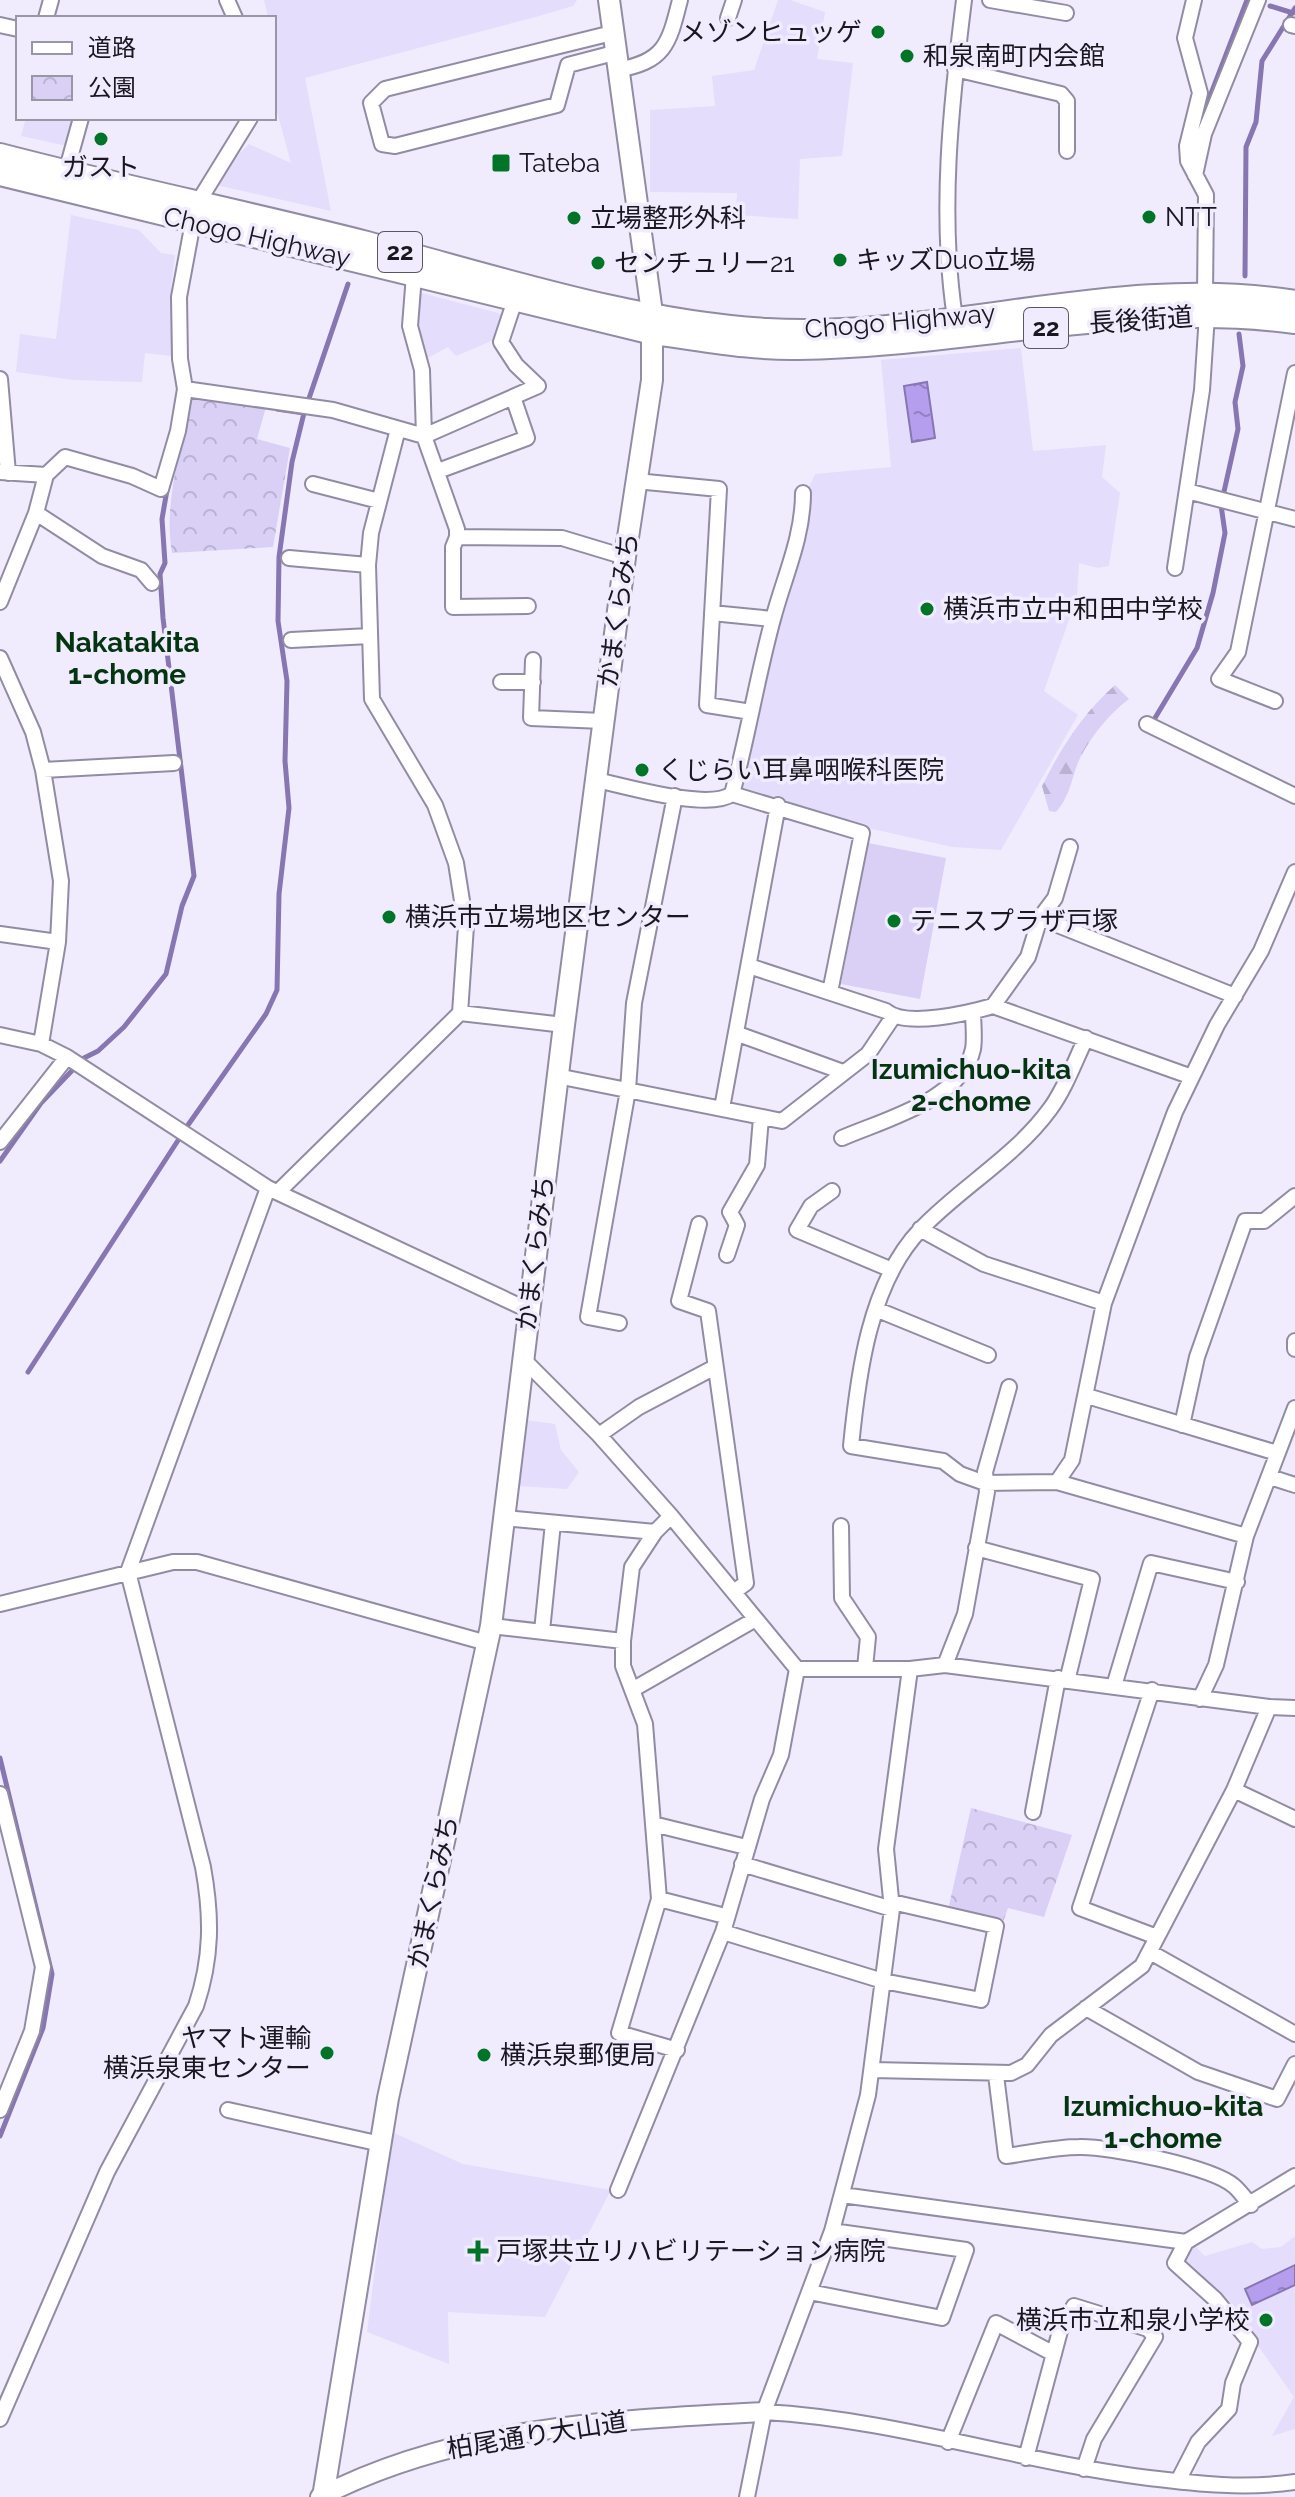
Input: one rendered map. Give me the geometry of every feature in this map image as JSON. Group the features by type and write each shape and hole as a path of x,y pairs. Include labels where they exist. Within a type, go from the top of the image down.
{"main road":[{"name":"かまくらみち","path":"322,2496 381,2144 489,1635 603,721 652,380 653,323 609,0"},
{"name":"Chogo Highway","path":"0,155 414,275 515,300 653,323 766,330 845,328 1144,298 1206,305 1295,302"},
{"name":"Chogo Highway","path":"0,174 195,213 603,303 653,323"},
{"name":"長後街道","path":"653,323 796,348 1206,305 1295,322"}],"street":[{"path":"614,52 568,65 557,105 395,146 382,144 371,103 385,89 614,52 640,66 665,49 680,0"},
{"path":"728,18 734,0"},
{"path":"955,318 950,285 949,220 955,69 964,0"},
{"path":"990,0 1066,13"},
{"path":"1175,568 1202,390 1206,305 1206,195 1188,161 1187,146 1200,93 1185,38 1194,0"},
{"path":"1195,175 1204,134 1258,0"},
{"path":"955,69 1061,94 1067,101 1067,151"},
{"path":"66,172 80,120"},
{"path":"0,602 36,513 46,475 65,457 132,476 161,489 178,431 185,389 180,359 179,297 195,213 249,120"},
{"path":"414,275 410,326 422,370 424,436 457,529 453,547 453,607 528,606"},
{"path":"185,389 333,410 424,436 538,386 516,365 501,342 515,300"},
{"path":"1275,701 1219,679 1238,652 1295,373"},
{"path":"0,379 4,472 46,475"},
{"path":"438,471 527,438 513,397"},
{"path":"0,2419 107,2172 196,2006 210,1953 211,1912 203,1867 128,1572 273,1190 460,1013 466,926 456,863 435,805 372,699 368,565 371,533 398,429"},
{"path":"636,481 719,489 707,705 751,712"},
{"path":"313,484 379,501"},
{"path":"1187,491 1295,519"},
{"path":"596,780 675,796 723,801 732,794 773,619 803,514 803,493"},
{"path":"36,513 102,556 141,570 152,583"},
{"path":"457,537 562,538 625,557"},
{"path":"289,558 368,565"},
{"path":"712,613 773,619"},
{"path":"291,640 370,636"},
{"path":"0,658 33,732 43,770 61,881 58,942 41,1044"},
{"path":"533,660 531,718 603,721"},
{"path":"501,682 533,682"},
{"path":"1147,724 1295,796"},
{"path":"43,770 174,763"},
{"path":"732,794 778,805 862,833 830,992"},
{"path":"619,1323 588,1317 628,1090 634,1003 675,796"},
{"path":"722,1108 778,805"},
{"path":"1000,1009 1055,898 1070,847"},
{"path":"1057,1482 1072,1460 1104,1303 1192,1077 1261,951 1295,872"},
{"path":"1044,919 1235,996"},
{"path":"0,934 58,942"},
{"path":"749,966 886,1011 893,1017 933,1018 1000,1009 1192,1077"},
{"path":"842,1138 922,1107 963,1072 973,1049 973,1011"},
{"path":"460,1013 564,1025"},
{"path":"557,1076 782,1121 868,1054 893,1017"},
{"path":"738,1034 843,1072"},
{"path":"0,1035 41,1044 68,1058 273,1190 528,1310"},
{"path":"1086,1038 1051,1109 997,1163 920,1229 892,1270 858,1382 851,1446 943,1461 960,1474 985,1483 1057,1482 1246,1536"},
{"path":"0,1142 68,1058"},
{"path":"727,1255 737,1225 730,1212 757,1165 761,1118"},
{"path":"832,1191 811,1206 797,1230 892,1270"},
{"path":"1182,1425 1197,1357 1245,1221 1264,1221 1295,1196"},
{"path":"699,1224 679,1301 708,1311 746,1583 735,1591"},
{"path":"920,1229 984,1264 1104,1303"},
{"path":"878,1310 988,1355"},
{"path":"1295,1341 1295,1349"},
{"path":"523,1359 599,1435 671,1516 797,1669 910,1669 945,1665 1152,1690 1200,1699 1295,1708"},
{"path":"599,1435 639,1407 715,1367"},
{"path":"945,1665 965,1614 987,1492 985,1483 1009,1387"},
{"path":"1087,1396 1277,1453"},
{"path":"1200,1699 1216,1665 1246,1536 1295,1408"},
{"path":"1270,1477 1295,1485"},
{"path":"671,1516 655,1532 632,1567 623,1641 623,1666 645,1724 659,1899 619,2033 677,2050"},
{"path":"504,1518 655,1532"},
{"path":"542,1631 553,1523"},
{"path":"841,1526 842,1598 868,1637 865,1668"},
{"path":"976,1548 1092,1579 1063,1680 1033,1812"},
{"path":"0,1604 173,1562 222,1567 489,1635 542,1631 623,1641"},
{"path":"1114,1686 1151,1563 1237,1582"},
{"path":"632,1690 754,1620"},
{"path":"618,2190 723,1932 746,1847 781,1755 797,1669"},
{"path":"747,2497 764,2412 832,2231 872,2070 892,1905 886,1849 910,1669"},
{"path":"1152,1690 1080,1908 1157,1937"},
{"path":"872,2070 996,2075 1027,2065 1051,2035 1142,1966 1234,1790 1269,1707"},
{"path":"1234,1790 1295,1819"},
{"path":"0,1794 43,1967 32,2031 0,2110"},
{"path":"653,1824 746,1847"},
{"path":"723,1932 883,1981 981,2000 996,1926 892,1905 742,1864"},
{"path":"659,1899 725,1916"},
{"path":"1150,1952 1295,2034"},
{"path":"1086,2008 1198,2072 1277,2099 1295,2064"},
{"path":"996,2075 1006,2156 1079,2147 1113,2149 1165,2161 1233,2184 1251,2205"},
{"path":"228,2110 381,2144"},
{"path":"1187,2487 1198,2442 1229,2409 1233,2383 1250,2342 1215,2299 1175,2263 1186,2242 1295,2176"},
{"path":"842,2195 1186,2242"},
{"path":"809,2292 942,2318 966,2250 832,2231"},
{"path":"1026,2458 1060,2331 1074,2306 1148,2329 1155,2337 1094,2439 1084,2469"},
{"path":"948,2442 996,2323 1054,2354"},
{"path":"764,2412 873,2426 1187,2487 1255,2487 1295,2482"},
{"name":"柏尾通り大山道","path":"322,2496 388,2466 451,2446 580,2425 764,2412"}],"shaded area":[{"path":"264,0 577,0 573,6 532,18 305,78 331,211 216,185 225,168 249,144 291,163 276,108 276,16 268,16"},
{"path":"778,0 790,0 825,12 817,59 853,63 842,156 800,159 798,219 736,215 737,193 650,192 650,110 715,106 712,76 754,70"},
{"path":"25,120 74,120 67,146 21,136"},
{"path":"71,215 139,230 161,253 175,255 171,287 171,356 145,353 142,382 73,380 16,372 20,334 56,339"},
{"path":"418,292 502,314 496,339 456,356 448,347 424,360 416,339"},
{"name":"横浜市立中和田中学校","path":"1021,348 1033,451 1106,445 1102,477 1120,493 1109,566 1098,568 1079,563 1077,597 1044,691 1078,715 1001,850 952,847 859,826 740,793 738,788 806,494 815,474 891,467 881,360"},
{"path":"525,1420 555,1424 561,1450 579,1472 567,1489 518,1486"},
{"name":"戸塚共立リハビリテーション病院","path":"392,2132 463,2164 611,2190 545,2317 448,2312 449,2364 367,2332"},
{"name":"横浜市立和泉小学校","path":"1295,2236 1295,2429 1272,2436 1294,2397 1254,2340 1185,2263 1189,2257 1185,2253 1194,2245 1205,2256 1252,2242 1262,2249 1281,2247"}],"green space":[{"path":"191,398 266,407 257,439 290,448 273,547 172,553 172,494"},
{"path":"1115,685 1129,699 1096,732 1081,756 1061,805 1056,812 1049,811 1042,786 1049,772 1083,719"},
{"name":"テニスプラザ戸塚","path":"868,843 946,858 920,999 841,984"},
{"path":"971,1808 1072,1835 1044,1917 1008,1908 1003,1922 948,1910"}],"water":[{"path":"927,382 935,438 912,442 904,386"},
{"path":"1295,2265 1295,2285 1252,2305 1245,2289"}],"waterway":[{"path":"1199,125 1247,0"},
{"path":"1270,6 1293,13"},
{"path":"1245,276 1246,147 1256,122 1262,61 1295,8"},
{"path":"28,1372 188,1125 266,1014 277,990 279,894 289,808 285,761 287,681 278,621 279,557 292,462 304,413 348,284"},
{"path":"1155,718 1197,648 1213,593 1225,533 1221,505 1238,429 1235,402 1243,366 1239,334"},
{"path":"277,409 304,413"},
{"path":"0,1161 41,1103 84,1058 98,1051 124,1027 166,974 182,906 194,876 163,618 160,574 165,563 162,519 167,490"},
{"path":"0,1758 52,1974 43,2028 0,2136"}],"place":[{"name":"メゾンヒュッゲ","path":"878,32"},
{"name":"和泉南町内会館","path":"907,56"},
{"name":"ガスト","path":"101,139"},
{"name":"Tateba","path":"501,163"},
{"name":"NTT","path":"1149,217"},
{"name":"立場整形外科","path":"574,218"},
{"name":"キッズDuo立場","path":"840,260"},
{"name":"センチュリー21","path":"598,263"},
{"name":"横浜市立中和田中学校","path":"927,609"},
{"name":"くじらい耳鼻咽喉科医院","path":"642,770"},
{"name":"横浜市立場地区センター","path":"389,917"},
{"name":"テニスプラザ戸塚","path":"894,921"},
{"name":"ヤマト運輸 横浜泉東センター","path":"327,2053"},
{"name":"横浜泉郵便局","path":"484,2055"},
{"name":"戸塚共立リハビリテーション病院","path":"478,2251"},
{"name":"横浜市立和泉小学校","path":"1266,2320"}],"district":[{"name":"Nakatakita 1-chome","path":"127,658"},
{"name":"Izumichuo-kita 2-chome","path":"971,1085"},
{"name":"Izumichuo-kita 1-chome","path":"1163,2122"}]}
